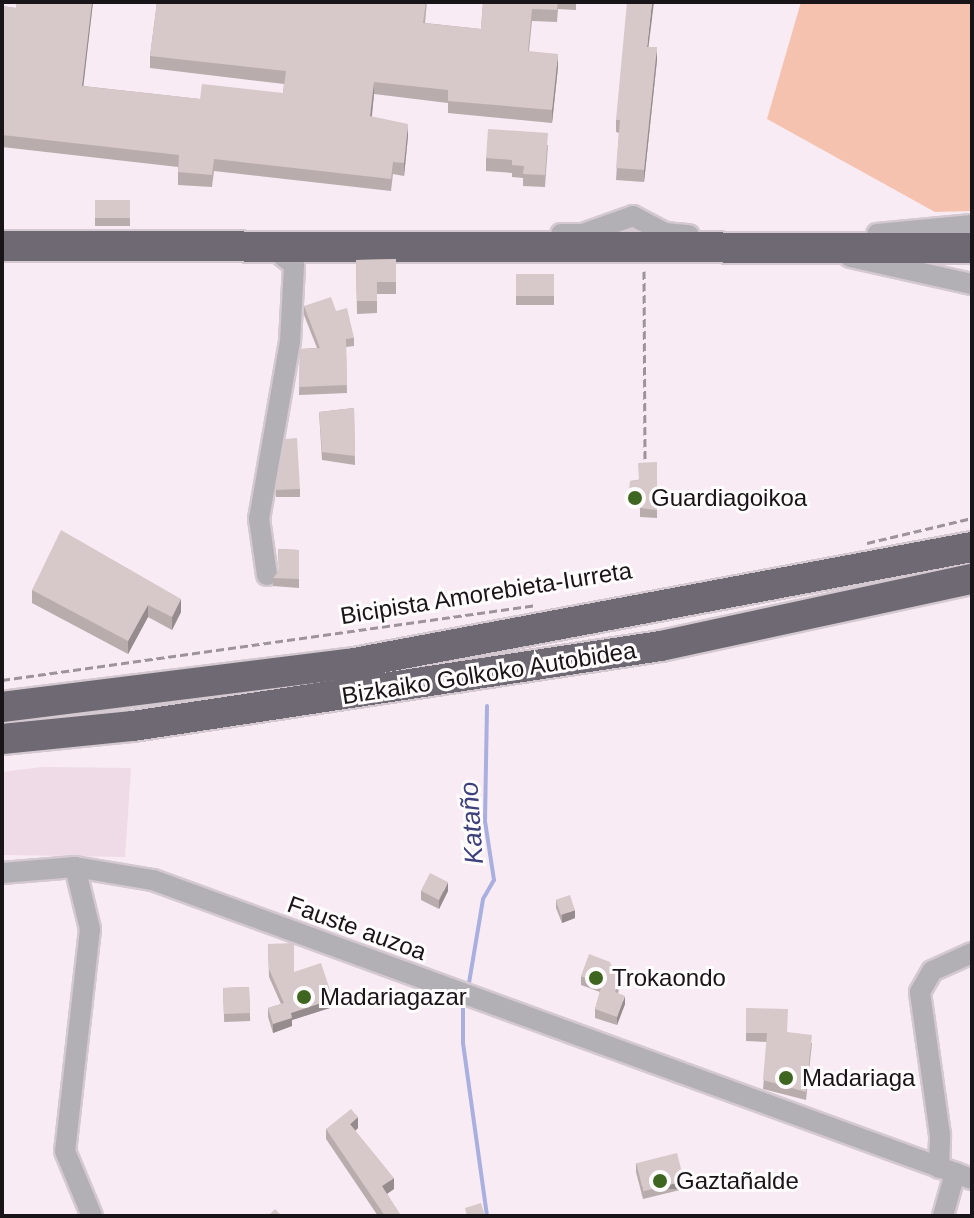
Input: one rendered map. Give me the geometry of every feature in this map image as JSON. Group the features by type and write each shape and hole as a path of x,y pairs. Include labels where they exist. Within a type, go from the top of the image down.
{"highway":[{"path":"2,246 283,256 329,247 915,248 972,245"},
{"name":"Bizkaiko Golkoko Autobidea","path":"2,707 349,664 972,547"},
{"name":"Bizkaiko Golkoko Autobidea","path":"2,739 148,724 646,649 972,579"}],"street":[{"path":"405,247 457,235 583,234 633,216 680,235 877,234 972,225"},
{"path":"811,247 972,284"},
{"path":"267,575 259,519 290,342 283,256"},
{"path":"75,867 85,890 90,929 65,1151 92,1216"},
{"name":"Fauste auzoa","path":"2,873 75,867 153,880 955,1174"},
{"path":"943,1216 955,1174 940,1135 920,992 932,971 972,953"}],"path":[{"path":"644,247 641,345 645,462"},
{"path":"851,546 972,518"},
{"name":"Bicipista Amorebieta-Iurreta","path":"2,680 539,604"}],"shaded area":[{"path":"801,2 972,2 972,211 935,212 767,119"},
{"path":"42,767 131,768 125,857 2,855 2,772"}],"building":[{"path":"16,2 92,2 82,86 200,99 202,84 283,93 286,71 150,56 157,2 426,2 423,23 481,29 483,2 558,2 557,10 532,9 528,51 558,54 552,110 448,101 448,90 374,82 370,116 408,124 404,163 393,162 391,179 214,159 212,175 178,172 179,155 2,135 2,6 16,8"},
{"path":"627,2 652,2 647,47 657,47 644,170 616,168 620,120 616,120"},
{"path":"488,129 548,133 545,175 523,174 524,166 512,165 512,160 486,158"},
{"path":"95,200 130,200 130,218 95,218"},
{"path":"396,259 396,282 377,282 377,301 357,301 356,260"},
{"path":"516,274 554,274 554,296 516,296"},
{"path":"331,297 336,311 347,308 354,338 346,339 347,385 299,387 300,349 320,348 304,306"},
{"path":"354,408 355,456 322,452 319,412"},
{"path":"297,438 300,489 276,490 285,439"},
{"path":"657,462 657,510 640,508 640,498 629,498 630,481 639,480 638,463"},
{"path":"61,530 181,599 172,617 148,605 128,641 32,590"},
{"path":"278,549 299,550 299,579 273,578 279,571"},
{"path":"430,873 448,882 439,900 421,891"},
{"path":"570,895 575,910 561,915 556,900"},
{"path":"294,943 294,972 321,963 333,999 291,1013 292,1018 273,1024 268,1008 284,1003 269,969 268,944"},
{"path":"589,954 610,962 619,982 615,992 625,996 617,1017 595,1009 602,984 581,976"},
{"path":"249,987 250,1013 224,1014 223,988"},
{"path":"746,1008 788,1009 787,1032 812,1035 806,1092 763,1080 767,1033 746,1033"},
{"path":"351,1109 358,1117 350,1124 394,1178 382,1186 401,1216 385,1216 326,1129"},
{"name":"Gaztañalde","path":"677,1153 684,1181 643,1191 636,1163"},
{"path":"481,1203 485,1216 467,1216 465,1208"},
{"path":"275,1209 282,1216 268,1216"}],"waterway":[{"name":"Kataño","path":"469,983 483,899 494,880 485,821 487,706"},
{"name":"Kataño","path":"463,1008 463,1043 487,1216"}],"place":[{"name":"Guardiagoikoa","path":"635,498"},
{"name":"Trokaondo","path":"596,978"},
{"name":"Madariagazar","path":"304,997"},
{"name":"Madariaga","path":"786,1078"},
{"name":"Gaztañalde","path":"660,1181"}]}
